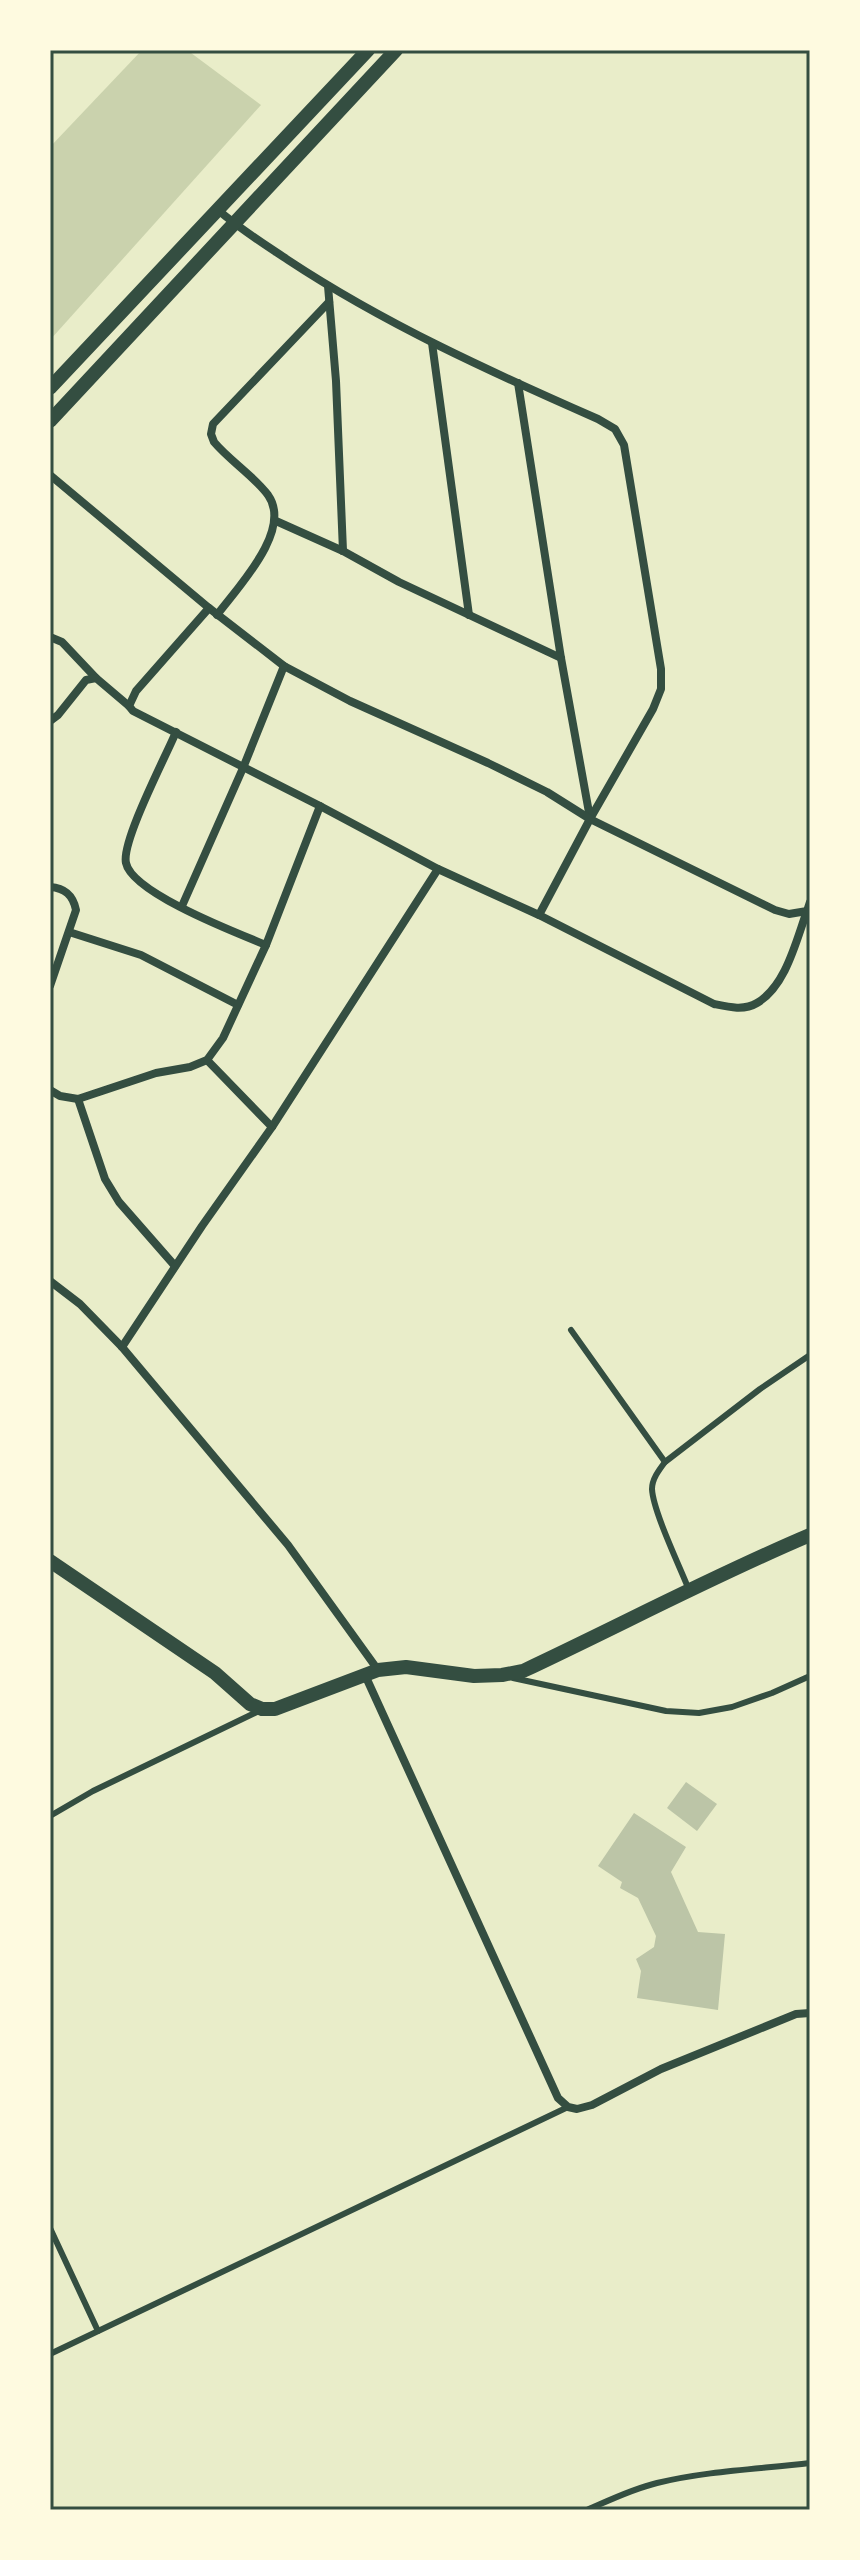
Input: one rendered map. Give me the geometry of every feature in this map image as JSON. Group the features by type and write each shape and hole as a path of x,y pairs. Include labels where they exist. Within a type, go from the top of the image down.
{"street":[{"path":"50,388 368,50"},
{"path":"50,421 396,50"},
{"path":"218,210 234,224 328,286 432,343 598,419 615,429 624,445 661,669 661,689 653,709 539,915"},
{"path":"328,286 336,381 343,551"},
{"path":"217,615 262,552 276,521 275,507 266,493 214,442 211,434 213,424 329,302"},
{"path":"432,343 469,615"},
{"path":"518,383 590,819"},
{"path":"50,475 217,615 284,666 350,701 512,774 590,819 775,910 789,914 808,906"},
{"path":"276,521 561,658"},
{"path":"129,706 136,691 209,608"},
{"path":"50,637 62,642 133,711 438,869 539,915 714,1004 735,1009 756,1005 774,988 788,961 808,906"},
{"path":"182,906 284,666"},
{"path":"50,721 86,680 96,678"},
{"path":"176,732 133,829 125,862 132,875 146,888 214,924 266,945"},
{"path":"50,1090 60,1096 78,1099 207,1060 223,1038 266,945 320,806"},
{"path":"122,1347 272,1127 438,869"},
{"path":"50,887 60,888 74,900 76,910 50,986"},
{"path":"69,932 141,955 238,1005"},
{"path":"207,1060 272,1127"},
{"path":"78,1099 105,1179 119,1202 175,1266"},
{"path":"50,1281 80,1304 122,1347 288,1545 331,1602 371,1672 558,2098 568,2107 577,2109 592,2105 661,2069 796,2014 810,2013"},
{"path":"50,1561 215,1673 250,1704 262,1709 275,1709 371,1672 406,1667 474,1676 523,1671 810,1535"}],"lane":[{"path":"571,1330 665,1462"},
{"path":"689,1590 657,1508 652,1489 656,1474 665,1462 810,1355"},
{"path":"502,1675 666,1711 699,1713 732,1707 810,1676"},
{"path":"50,1816 93,1791 262,1709"},
{"path":"50,2354 568,2107"},
{"path":"50,2228 98,2331"},
{"path":"587,2510 657,2483 810,2463"}],"green space":[{"path":"142,50 187,50 261,105 50,340 50,147"}],"building":[{"path":"686,1782 717,1804 697,1831 667,1808"},
{"path":"634,1813 686,1847 671,1872 698,1932 725,1934 718,2010 637,1998 641,1971 636,1959 654,1947 656,1936 638,1898 620,1888 622,1882 598,1866"}]}
